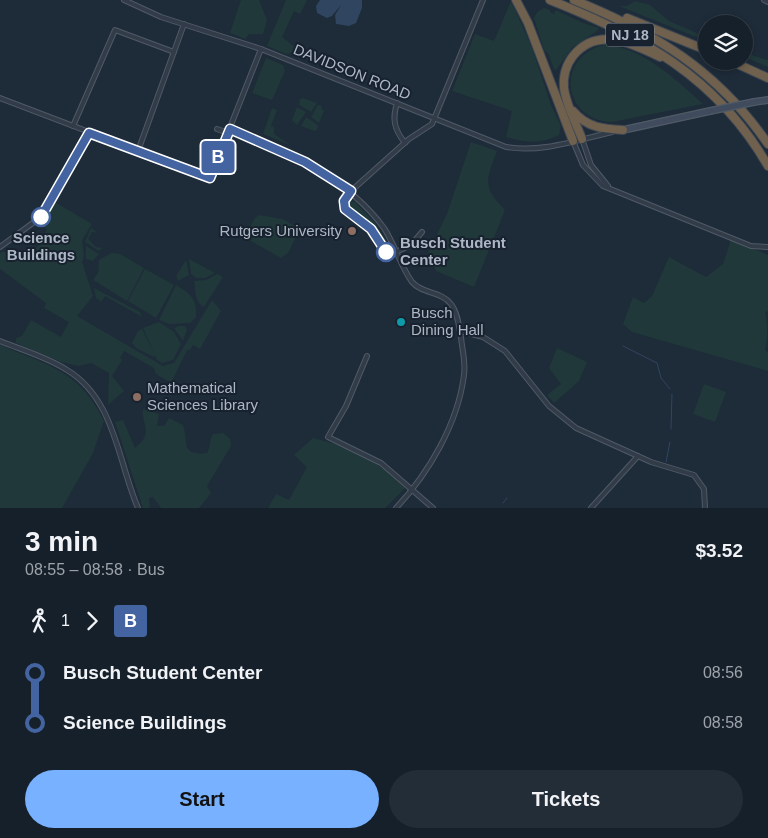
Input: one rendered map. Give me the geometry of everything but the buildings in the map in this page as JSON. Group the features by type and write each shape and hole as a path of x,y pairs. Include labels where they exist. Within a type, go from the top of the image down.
{"highway":[{"path":"516,0 528,22 573,141"},
{"name":"NJ 18","path":"550,0 594,18 644,42 679,65 734,117 768,166"},
{"name":"NJ 18","path":"574,0 625,22 680,53 724,90 739,106 768,144"},
{"path":"580,0 698,47"},
{"path":"582,139 569,106 564,79 569,63 578,51 587,44 603,39 615,39 636,46 665,60 701,84"},
{"path":"751,70 768,78"},
{"path":"569,106 589,125 598,128 623,130"}],"main road":[{"name":"DAVIDSON ROAD","path":"623,130 767,99"}],"street":[{"name":"DAVIDSON ROAD","path":"124,0 136,7 261,49 514,148 543,148 623,130"},
{"path":"351,191 406,143 432,124 483,0"},
{"path":"764,0 768,2"},
{"path":"138,150 184,24"},
{"path":"72,126 116,30 174,52"},
{"path":"0,98 210,178 261,49"},
{"path":"397,103 393,116 394,125 406,143"},
{"path":"218,130 229,131 305,162 351,191 378,220 398,251 415,285 443,297 451,304 460,331 465,373 458,403 430,467 414,489 396,508"},
{"path":"582,139 591,165 600,179 610,188"},
{"path":"573,141 583,165 602,186 751,246 768,247"},
{"path":"0,247 41,217"},
{"path":"398,251 412,245 422,232"},
{"path":"460,331 484,337 504,351 543,399 571,424 608,444 694,475 704,489 705,508"},
{"path":"0,341 63,367 87,386 108,420 138,508"},
{"path":"367,356 346,406 328,437 381,463 414,489 433,508"},
{"path":"591,508 638,456"}],"green space":[{"path":"241,0 259,0 267,20 263,34 249,34 245,39 230,33"},
{"path":"286,0 307,0 300,14 294,11 282,37 296,48 294,52 286,54 267,46"},
{"path":"511,1 531,45 551,105 561,126 559,135 546,140 527,141 506,137 512,111 452,91 475,34 494,41"},
{"path":"635,1 650,5 669,21 698,34 698,38 619,6 627,6"},
{"path":"544,8 550,10 551,13 554,14 556,10 583,23 599,28 573,47 556,70 548,53 544,50 534,18 537,12"},
{"path":"604,45 618,47 645,58 670,75 703,104 612,122 596,119 583,111 575,100 571,88 572,74 577,62 588,52"},
{"path":"753,56 768,60 768,67 753,61"},
{"path":"266,58 283,65 285,71 272,100 252,93"},
{"path":"303,98 317,103 311,112 299,105 300,99"},
{"path":"318,105 322,106 321,108 324,111 319,123 311,117"},
{"path":"297,107 306,112 297,125 292,120"},
{"path":"272,108 277,110 271,126 274,127 274,134 290,145 263,134"},
{"path":"306,117 318,125 317,130 314,131 301,126"},
{"path":"471,142 497,151 490,169 488,183 492,195 505,210 474,287 436,271 428,253 447,214"},
{"path":"349,201 355,202 376,224 391,248 388,249 374,229 349,211 346,207"},
{"path":"52,203 58,204 92,224 82,240 84,257 82,262 93,296 77,316 163,366 174,363 212,300 221,311 200,349 193,345 190,350 187,350 171,383 156,374 154,368 124,351 120,358 122,360 112,376 124,391 108,405 109,373 91,363 79,366 61,362 16,343 16,338 22,336 31,320 61,337 69,322 44,308 46,303 0,269 0,253 22,252 38,247 47,229 44,227 45,218"},
{"path":"259,215 283,219 300,229 288,253 281,258 244,237 255,218"},
{"path":"91,228 98,233 92,232 88,239 96,247 102,248 99,251 85,242"},
{"path":"731,239 768,255 768,311 765,312 767,340 765,350 768,352 768,371 632,332 623,324 633,297 644,303 652,296 669,257 706,277 723,264"},
{"path":"86,246 99,254 93,261 86,259"},
{"path":"111,253 120,254 144,268 127,301 93,280 98,273 99,260"},
{"path":"189,259 215,273 205,278 196,278 191,274"},
{"path":"186,260 189,275 178,281 176,276"},
{"path":"145,269 174,285 156,318 128,301"},
{"path":"217,274 223,277 204,307 198,302 194,281 206,280"},
{"path":"176,285 186,291 194,301 196,317 190,323 169,324 159,320"},
{"path":"94,288 140,312 142,317 105,296 101,302 96,298"},
{"path":"159,322 174,332 181,344 173,360 162,363 157,360 143,328"},
{"path":"185,326 187,330 183,341 174,328"},
{"path":"142,329 155,355 154,357 136,348 132,343 138,331"},
{"path":"0,345 48,365 73,380 94,404 104,421 93,453 62,508 0,508"},
{"path":"557,348 587,362 579,381 554,403 547,395 561,384 549,368"},
{"path":"704,384 726,392 715,422 693,414"},
{"path":"143,409 159,414 157,426 164,426 169,418 183,425 187,446 192,452 207,453 213,434 223,433 230,439 231,446 207,486 211,493 199,508 161,508 153,497 149,498 150,508 143,508 115,422 123,420 135,448 146,433"},
{"path":"313,438 353,450 373,461 405,488 385,508 268,508 276,494 289,500 307,467 294,455"}],"water":[{"path":"320,0 362,0 362,8 356,23 349,26 336,24 335,15 341,5 332,16 327,18 317,13 316,6"}],"waterway":[{"path":"623,346 657,363 661,378 670,389"},
{"path":"671,429 672,394"},
{"path":"666,462 670,442"},
{"path":"503,503 507,498"}],"tunnel":[{"path":"41,217 89,133"}],"bus line":[{"name":"B","path":"41,217 89,133 210,178 230,129 305,162 351,191 344,201 345,209 349,214 371,229 380,240 386,252"}],"place":[{"name":"Science Buildings","path":"41,217"},
{"name":"Rutgers University","path":"352,231"},
{"name":"Busch Student Center","path":"386,252"},
{"name":"Busch Dining Hall","path":"401,322"},
{"name":"Mathematical Sciences Library","path":"137,397"}]}
